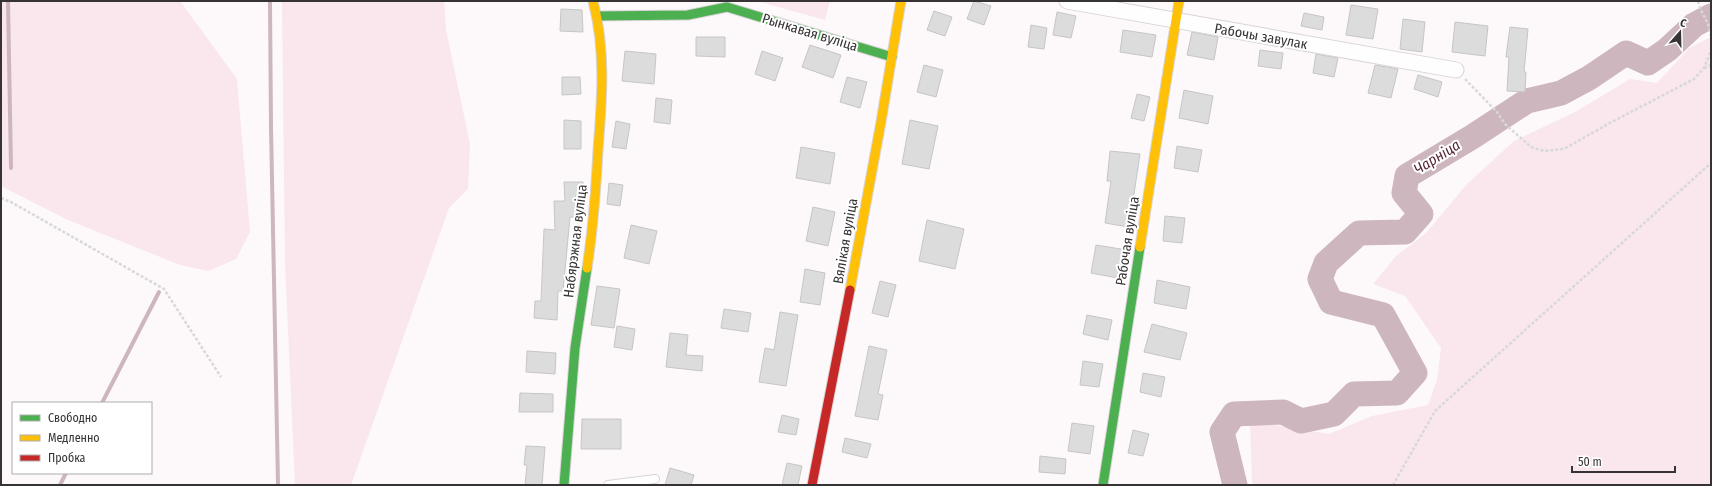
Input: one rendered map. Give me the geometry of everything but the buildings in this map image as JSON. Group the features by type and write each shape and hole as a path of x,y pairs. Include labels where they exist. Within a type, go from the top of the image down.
{"street":[{"name":"Набярэжная вуліца","path":"564,485 575,348 593,227 597,176 602,53 597,16 593,1"},
{"name":"Вялікая вуліца","path":"812,485 846,315 901,1"},
{"name":"Рабочы завулак","path":"1067,1 1456,70"},
{"name":"Рабочая вуліца","path":"1103,485 1179,1"},
{"name":"Рынкавая вуліца","path":"597,16 688,15 727,4 892,57"}],"lane":[{"path":"608,485 655,479"}],"path":[{"path":"1698,1 1700,10 1710,25 1711,36"},
{"path":"1456,70 1480,92 1496,110 1506,125 1531,147 1544,151 1564,149 1694,79 1704,68 1711,51"},
{"path":"1704,68 1711,65"},
{"path":"1393,485 1435,411 1711,163"},
{"path":"1,198 11,202 164,289 221,377"}],"shaded area":[{"path":"1,1 180,1 237,79 250,232 236,259 208,271 180,265 68,220 1,186"},
{"path":"282,1 444,1 446,30 470,144 468,189 449,208 351,485 295,485 285,264"},
{"path":"757,1 830,1 825,20"},
{"path":"1711,37 1711,485 1254,485 1252,482 1250,421 1329,434 1372,416 1428,405 1437,380 1441,348 1405,296 1373,284 1396,256 1426,233 1466,185 1514,141 1577,111 1630,79 1657,83 1689,48"}],"waterway":[{"path":"8,1 11,168"},
{"path":"270,1 278,485"},
{"name":"Чарніца","path":"1235,485 1222,432 1234,414 1283,412 1301,421 1334,414 1354,394 1397,393 1415,373 1383,315 1331,302 1320,279 1326,263 1359,233 1405,232 1421,214 1404,193 1407,176 1472,137 1527,101 1561,93 1589,78 1626,53 1648,63 1667,50 1694,25 1711,16"},
{"path":"103,402 159,292"},
{"path":"60,485 66,474"}],"traffic: fast":[{"path":"597,16 688,15 727,7 892,57"},
{"path":"1103,485 1140,247"},
{"path":"564,485 575,348 587,268"}],"traffic: slow":[{"path":"587,268 594,209 602,94 600,38 593,1"},
{"path":"850,290 881,122 901,1"},
{"path":"1140,247 1179,1"}],"traffic: jam":[{"path":"812,485 850,290"}]}
